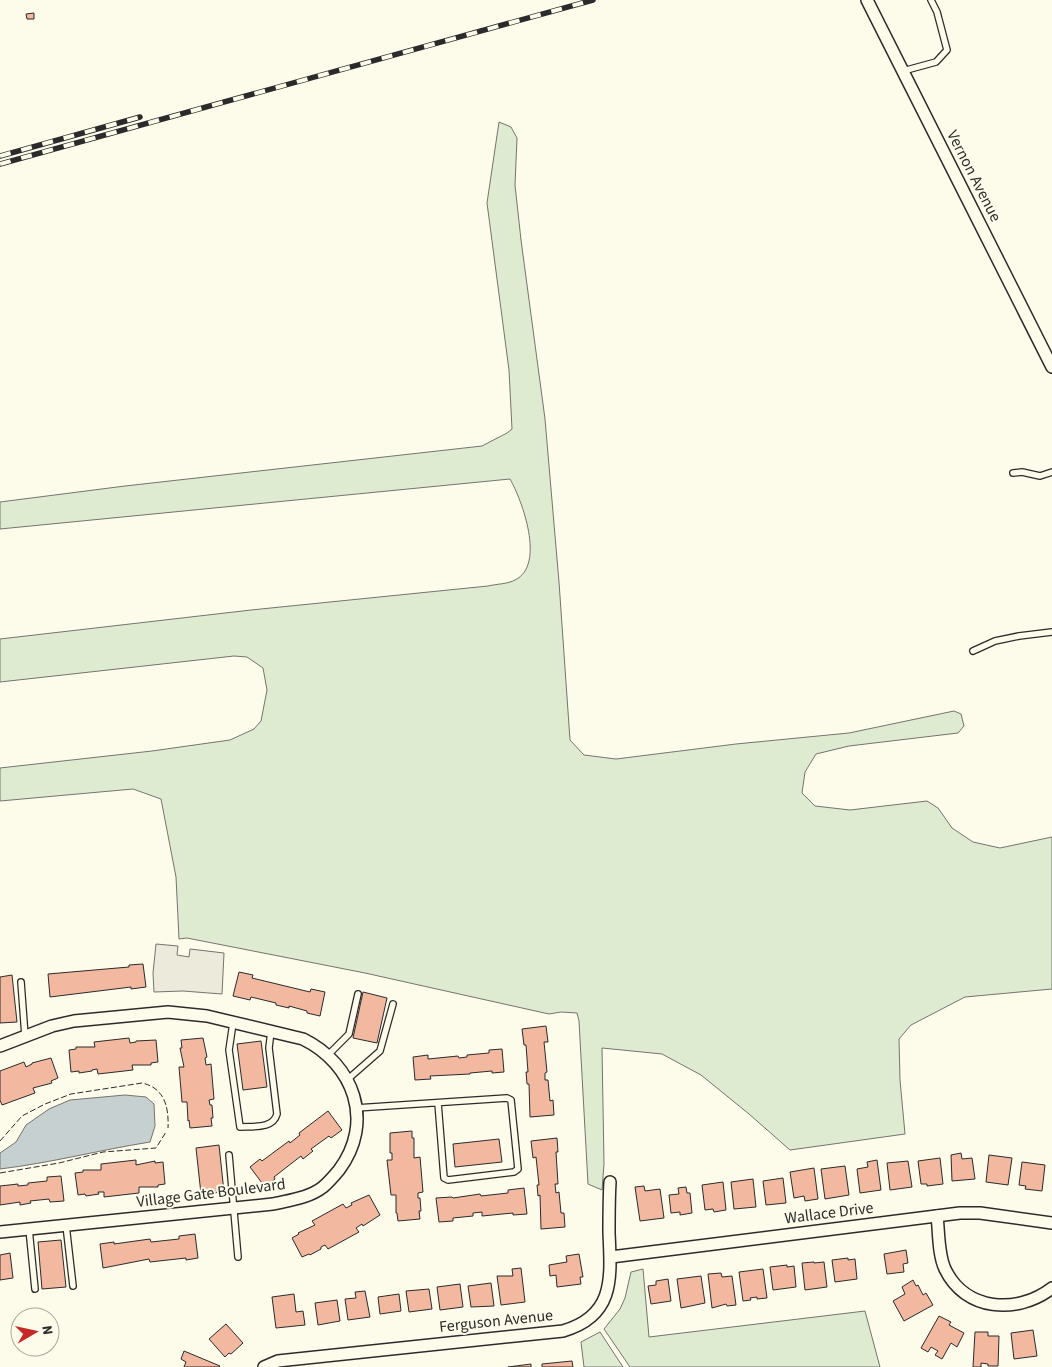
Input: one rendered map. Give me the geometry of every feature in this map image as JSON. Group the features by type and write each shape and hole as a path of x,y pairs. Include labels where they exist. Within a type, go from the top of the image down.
{"street":[{"name":"Vernon Avenue","path":"867,0 1052,367"},
{"name":"Village Gate Boulevard","path":"0,1046 52,1026 74,1021 168,1012 200,1014 303,1039 314,1044 328,1055 348,1080 356,1108 357,1125 351,1151 343,1164 324,1186 310,1195 292,1200 233,1208 0,1232"},
{"name":"Ferguson Avenue","path":"264,1367 278,1361 563,1331 575,1327 591,1317 603,1303 608,1291 611,1258 609,1234 610,1182"},
{"name":"Wallace Drive","path":"611,1258 960,1213 980,1213 1052,1223"},
{"path":"938,1216 940,1248 944,1267 955,1286 968,1296 981,1303 1000,1305 1035,1299 1052,1288"}],"lane":[{"path":"903,71 936,62 947,50 937,12 931,0"},
{"path":"1013,473 1022,472 1040,476 1052,472"},
{"path":"973,651 995,641 1052,632"},
{"path":"21,982 25,1036"},
{"path":"328,1055 349,1034 358,994"},
{"path":"348,1080 380,1050 393,1004"},
{"path":"234,1023 229,1050 240,1127 270,1124 275,1121 277,1114 269,1048 271,1031"},
{"path":"356,1108 507,1098 511,1100 518,1169 514,1172 448,1180 444,1178 438,1103"},
{"path":"229,1154 238,1257"},
{"path":"66,1225 73,1286"},
{"path":"29,1229 36,1289"}],"green space":[{"path":"499,122 511,127 517,138 515,185 545,419 570,740 584,755 616,759 736,744 849,733 954,711 961,714 964,726 958,733 849,746 816,754 805,772 802,793 815,806 850,810 927,801 938,808 952,828 973,842 1000,848 1052,837 1052,989 965,997 911,1025 899,1039 900,1080 905,1134 790,1150 701,1075 662,1054 602,1048 604,1164 602,1190 588,1184 577,1013 561,1012 549,1014 365,973 187,938 179,939 176,877 161,799 133,789 0,801 0,768 230,740 254,729 261,721 267,690 263,668 247,657 234,656 0,682 0,639 251,610 488,586 515,580 524,572 529,561 529,532 520,502 510,479 0,529 0,502 482,446 512,429 509,370 487,203"},
{"path":"643,1269 649,1337 865,1311 880,1367 630,1367 604,1329 620,1309 625,1298 631,1272"},
{"path":"600,1332 623,1367 584,1367 581,1342"}],"shaded area":[{"path":"156,944 178,946 177,955 189,957 190,949 224,953 222,994 183,991 154,992 153,973"},
{"path":"125,1095 146,1097 154,1104 155,1126 150,1142 0,1169 0,1153 16,1142 26,1125 49,1109 70,1100"}],"building":[{"path":"34,13 34,19 27,19 26,14"},
{"path":"143,964 146,987 131,989 131,987 50,997 48,974 129,967 129,965"},
{"path":"239,972 253,975 252,978 310,992 311,989 325,992 320,1016 251,997 250,1000 233,996"},
{"path":"12,975 17,1022 0,1023 0,977"},
{"path":"363,992 387,998 377,1043 353,1038"},
{"path":"546,1026 548,1042 544,1042 547,1072 545,1073 545,1080 548,1080 550,1101 553,1100 554,1115 530,1117 526,1045 524,1045 522,1029"},
{"path":"129,1038 130,1043 156,1040 158,1062 151,1063 151,1065 132,1065 133,1070 98,1074 97,1069 79,1073 79,1071 71,1072 69,1050 76,1049 76,1047 95,1047 94,1042"},
{"path":"203,1038 207,1057 205,1058 206,1065 211,1064 214,1099 209,1100 210,1105 212,1105 212,1126 190,1128 187,1102 182,1102 179,1067 184,1067 180,1048 182,1048 181,1040"},
{"path":"261,1041 267,1087 243,1090 237,1044"},
{"path":"502,1049 504,1072 492,1073 492,1071 430,1076 431,1079 415,1080 413,1057 428,1055 428,1059 458,1056 459,1058 467,1057 467,1055 489,1053 489,1050"},
{"path":"51,1058 58,1078 51,1081 52,1083 33,1088 35,1093 2,1105 0,1100 0,1071 24,1062 26,1067 32,1063"},
{"path":"328,1111 342,1130 331,1138 329,1136 311,1149 313,1151 303,1159 301,1156 274,1177 275,1179 265,1187 250,1167 260,1159 262,1161 289,1141 290,1143 300,1135 299,1133"},
{"path":"412,1131 414,1158 420,1157 423,1192 418,1193 421,1211 419,1211 420,1219 398,1221 396,1195 391,1195 387,1160 392,1160 390,1133"},
{"path":"557,1138 558,1184 555,1184 556,1193 559,1192 561,1213 564,1213 565,1227 541,1229 536,1157 533,1158 531,1141"},
{"path":"499,1139 502,1162 455,1167 453,1144"},
{"path":"219,1145 224,1192 201,1194 196,1148"},
{"path":"961,1153 962,1159 972,1158 975,1179 952,1181 951,1155"},
{"path":"989,1155 1012,1158 1008,1185 986,1182"},
{"path":"940,1158 943,1184 927,1186 927,1184 921,1184 918,1161"},
{"path":"136,1160 136,1165 155,1161 155,1163 163,1162 165,1184 158,1185 158,1187 139,1187 139,1193 104,1197 104,1192 86,1196 85,1194 78,1195 75,1173 83,1172 83,1170 101,1170 101,1164"},
{"path":"877,1160 881,1190 860,1193 857,1169 868,1167 867,1162"},
{"path":"908,1161 912,1187 890,1190 887,1163"},
{"path":"1022,1162 1045,1165 1042,1191 1025,1189 1026,1186 1019,1185"},
{"path":"845,1166 849,1195 825,1199 821,1169"},
{"path":"814,1168 818,1199 805,1201 804,1196 794,1198 790,1172"},
{"path":"61,1176 64,1201 50,1202 49,1199 30,1201 31,1203 20,1205 20,1202 0,1205 0,1186 28,1185 28,1183 47,1181 47,1177"},
{"path":"783,1178 786,1203 766,1205 763,1181"},
{"path":"753,1179 756,1207 734,1209 731,1182"},
{"path":"723,1182 726,1210 714,1212 713,1209 705,1210 702,1185"},
{"path":"644,1186 645,1191 660,1189 664,1218 640,1221 635,1187"},
{"path":"686,1187 687,1193 690,1193 692,1213 680,1215 680,1212 671,1213 669,1195 679,1194 678,1188"},
{"path":"524,1188 527,1214 513,1215 513,1213 482,1216 482,1212 473,1213 473,1216 453,1218 453,1221 439,1222 436,1198 508,1193 508,1190"},
{"path":"369,1195 380,1215 363,1226 362,1224 356,1228 359,1232 328,1249 325,1245 310,1255 302,1257 292,1238 315,1225 312,1221 343,1204 346,1208 352,1205 351,1203"},
{"path":"195,1234 198,1258 150,1262 149,1259 103,1268 100,1244 150,1239 151,1242 179,1239 179,1236"},
{"path":"61,1240 66,1287 42,1289 38,1242"},
{"path":"906,1250 908,1263 903,1264 904,1272 887,1274 884,1254"},
{"path":"10,1253 13,1278 0,1280 0,1255"},
{"path":"579,1254 583,1277 580,1277 581,1284 557,1287 556,1275 550,1276 549,1265 567,1262 566,1256"},
{"path":"848,1258 848,1260 855,1259 857,1279 835,1282 832,1260"},
{"path":"824,1262 827,1287 805,1290 802,1263"},
{"path":"787,1265 787,1267 794,1266 796,1287 773,1290 770,1267"},
{"path":"521,1268 525,1302 501,1305 497,1276 513,1276 512,1269"},
{"path":"763,1269 767,1298 757,1299 757,1297 743,1301 739,1272"},
{"path":"721,1273 722,1277 732,1276 736,1305 727,1306 726,1304 712,1308 708,1274"},
{"path":"701,1276 705,1303 681,1308 677,1279"},
{"path":"668,1279 671,1301 651,1304 648,1286 656,1285 656,1281"},
{"path":"913,1280 923,1295 926,1293 933,1305 904,1321 893,1301 905,1294 902,1287"},
{"path":"491,1283 494,1306 471,1307 468,1286"},
{"path":"460,1284 463,1307 440,1310 437,1287"},
{"path":"429,1289 432,1309 409,1312 406,1291"},
{"path":"365,1291 370,1317 348,1320 345,1299 356,1298 355,1292"},
{"path":"294,1294 296,1312 303,1311 305,1325 276,1328 272,1297"},
{"path":"399,1294 401,1311 380,1314 378,1297"},
{"path":"337,1300 340,1321 318,1325 315,1303"},
{"path":"939,1316 951,1322 949,1325 964,1333 957,1347 951,1343 942,1359 935,1355 938,1351 931,1347 928,1352 921,1348"},
{"path":"226,1324 243,1343 225,1357 209,1339"},
{"path":"1033,1330 1037,1356 1014,1359 1011,1333"},
{"path":"975,1332 988,1332 988,1336 999,1336 998,1366 988,1366 988,1364 981,1363 981,1367 973,1367"},
{"path":"184,1351 220,1366 184,1367 186,1362 181,1359"},
{"path":"572,1361 573,1367 542,1367 542,1364"},
{"path":"531,1364 531,1367 508,1367"}],"railway":[{"path":"0,164 593,0"},
{"path":"0,156 140,117"}],"fence":[{"path":"0,1141 22,1116 45,1104 71,1094 142,1083 156,1089 161,1094 168,1113 168,1128"},
{"path":"0,1173 59,1163 103,1152 156,1148 166,1132"}]}
